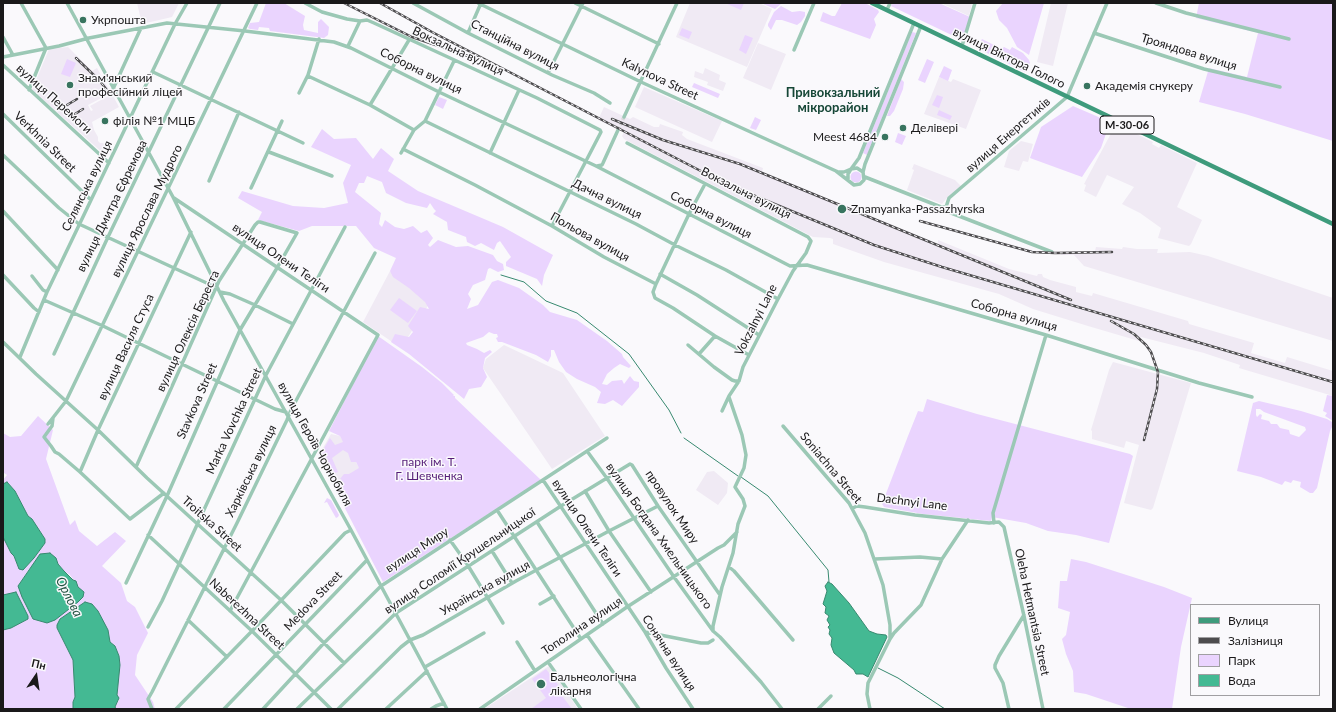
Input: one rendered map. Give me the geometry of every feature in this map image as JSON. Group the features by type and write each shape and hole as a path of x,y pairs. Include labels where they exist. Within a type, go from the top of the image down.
{"main road":[{"name":"вулиця Віктора Голого","path":"872,3 1333,224"}],"street":[{"path":"22,3 46,48 29,90"},
{"path":"67,3 168,189"},
{"name":"Селянська вулиця","path":"20,357 47,292 79,224 175,24 187,3"},
{"name":"вулиця Дмитра Єфремова","path":"54,354 220,3"},
{"name":"вулиця Ярослава Мудрого","path":"48,424 66,401 257,3"},
{"name":"Вокзальна вулиця","path":"305,3 322,12 347,19 360,21 366,20 374,23 519,90 600,130 601,132 586,162"},
{"name":"Станційна вулиця","path":"413,3 468,33 548,73 594,93 610,103"},
{"path":"468,33 480,3"},
{"name":"Kalynova Street","path":"480,3 641,82 836,171 850,181"},
{"path":"575,3 582,5 659,44"},
{"path":"624,117 659,44 676,3"},
{"path":"794,50 814,3"},
{"path":"887,10 890,3"},
{"path":"962,46 975,3"},
{"name":"вулиця Енергетиків","path":"941,207 946,207 949,198 1067,97 1106,3"},
{"path":"1156,3 1289,39"},
{"path":"548,73 582,5"},
{"path":"348,46 360,21"},
{"path":"865,177 860,184 854,185 850,181 848,174 861,153 914,23"},
{"name":"Соборна вулиця","path":"3,57 60,46 87,38 162,24 245,30 334,42 348,46 439,92 596,166 790,266 807,265 1046,335 1200,383 1252,397"},
{"path":"863,172 921,26"},
{"path":"113,89 141,28"},
{"name":"Трояндова вулиця","path":"1094,33 1204,69 1280,87"},
{"path":"3,37 12,55"},
{"path":"298,93 308,76 319,39"},
{"path":"370,105 393,69 409,40"},
{"path":"308,76 370,105 414,130 425,121 454,61"},
{"name":"вулиця Перемоги","path":"3,65 109,163"},
{"path":"153,72 303,143"},
{"path":"490,153 519,90"},
{"path":"208,180 239,112"},
{"name":"Verkhnia Street","path":"3,114 91,200"},
{"path":"252,188 282,121"},
{"name":"Дачна вулиця","path":"425,121 636,224 674,245 726,270 778,299"},
{"name":"Польова вулиця","path":"414,130 402,151 552,226 604,257 656,284"},
{"path":"605,171 603,168 603,163 618,130"},
{"name":"Вокзальна вулиця","path":"627,143 808,237 811,240"},
{"path":"269,152 332,176"},
{"path":"3,155 59,208 79,224 211,285 217,286"},
{"path":"552,226 586,162"},
{"path":"596,166 600,166 603,163"},
{"path":"836,171 844,172 857,168 863,172 865,177 941,207 946,211 1052,252"},
{"path":"705,184 660,274 653,292 653,296 715,336 749,355"},
{"name":"вулиця Героїв Чорнобиля","path":"168,189 240,330 351,530 447,709"},
{"name":"вулиця Олени Теліги","path":"173,197 378,335 311,458"},
{"path":"3,210 58,270"},
{"name":"вулиця Олексія Береста","path":"136,467 217,286 258,222 297,233"},
{"name":"Marka Vovchka Street","path":"148,627 162,601 266,375 310,290 345,227"},
{"name":"вулиця Василя Стуса","path":"80,472 98,430 191,232"},
{"name":"Stavkova Street","path":"126,583 240,330 278,268 297,233"},
{"name":"Vokzalnyi Lane","path":"722,411 729,396 739,381 759,335 793,271 806,253 811,240"},
{"name":"Харківська вулиця","path":"152,709 148,699 288,417 375,253"},
{"path":"660,274 697,295 759,335"},
{"path":"3,275 39,312"},
{"path":"32,276 43,290 47,292"},
{"path":"220,292 230,294 293,324"},
{"path":"44,300 103,326 254,400 286,412"},
{"path":"994,523 993,513 1046,335"},
{"path":"699,354 715,336"},
{"name":"Troitska Street","path":"3,342 280,600 344,663"},
{"path":"688,345 732,380 739,381"},
{"path":"713,631 720,595 733,553 736,532 745,502 735,487 744,468 746,456 742,435 729,396"},
{"path":"53,418 52,426 44,437 55,452 60,454 130,519 165,494"},
{"name":"Soniachna Street","path":"783,426 853,508 869,542 875,559 885,598 890,625 890,640"},
{"name":"вулиця Миру","path":"263,709 324,643 381,586 607,438"},
{"name":"вулиця Богдана Хмельницького","path":"587,451 713,631 761,682 782,709"},
{"path":"230,611 311,458"},
{"name":"провулок Миру","path":"630,464 720,595"},
{"name":"вулиця Соломії Крушельницької","path":"297,709 396,613 561,506 630,464"},
{"name":"вулиця Олени Теліги","path":"543,480 628,607"},
{"path":"585,491 609,531 651,592"},
{"name":"Українська вулиця","path":"338,709 400,647 410,640 512,583 658,506"},
{"name":"Dachnyi Lane","path":"853,508 857,506 865,506 915,514 994,523 999,522"},
{"path":"498,510 581,639"},
{"path":"870,709 867,694 868,683 890,640 894,633 921,605 942,559 968,520"},
{"path":"537,522 604,624"},
{"name":"Oleha Hetmantsia Street","path":"999,522 1004,527 1024,614 1043,709"},
{"path":"176,709 345,533 351,530"},
{"name":"провулок Миру","path":"697,562 724,545 736,532"},
{"name":"Naberezhna Street","path":"148,535 252,631 331,709"},
{"path":"450,540 488,597 503,623"},
{"path":"492,551 512,583"},
{"path":"875,559 908,557 942,559"},
{"name":"Medova Street","path":"224,709 367,560"},
{"name":"Тополина вулиця","path":"480,709 628,607 697,562"},
{"path":"729,567 793,640"},
{"path":"540,604 554,596"},
{"name":"Сонячна вулиця","path":"628,607 693,709"},
{"path":"1010,709 1002,683 995,668 995,664 998,656 1024,614"},
{"path":"188,620 227,657"},
{"path":"645,632 701,643 708,643 712,640"},
{"path":"386,709 426,669 484,633"},
{"path":"587,635 639,709"},
{"path":"517,642 535,671"},
{"path":"548,662 581,709"},
{"path":"818,709 831,696"},
{"path":"431,709 444,703"}],"shaded area":[{"path":"137,3 179,3 172,17 142,24"},
{"path":"690,3 759,3 772,9 747,67 676,37"},
{"path":"941,3 972,3 969,16"},
{"path":"1051,3 1068,3 1053,66 1037,62"},
{"path":"758,43 786,54 771,90 743,78"},
{"name":"Знам'янський професійний ліцей","path":"68,47 92,71 97,68 111,93 88,105 91,111 93,110 90,106 112,94 119,107 92,122 98,137 98,141 110,148 104,154 32,90 49,49"},
{"path":"705,68 720,75 719,80 726,83 723,91 707,85 708,82 694,77 695,71 703,74"},
{"path":"939,77 951,82 953,79 981,90 966,129 924,114"},
{"path":"644,87 722,121 712,142 635,107"},
{"path":"604,107 630,119 633,117 654,127 659,127 660,124 683,132 682,135 687,139 763,168 762,172 938,244 938,240 1009,269 1037,276 1038,274 1042,274 1043,277 1050,280 1076,287 1076,292 1092,296 1093,293 1188,321 1189,324 1254,343 1251,353 1285,363 1287,357 1333,371 1333,396 1239,368 1240,365 1204,353 1141,337 1139,341 1088,326 1033,309 999,294 884,262 833,244 833,239 830,238 813,237 624,139 622,136 624,132 598,120"},
{"path":"1116,124 1153,142 1152,144 1159,148 1161,145 1197,163 1177,207 1202,220 1189,246 1158,238 1161,228 1140,213 1122,204 1134,187 1107,175 1096,197 1084,191 1086,185 1084,184"},
{"path":"1021,141 1033,144 1028,162 1023,161 1019,171 1004,167 1009,151"},
{"path":"914,164 955,180 961,186 942,204 907,190 914,170 912,169"},
{"path":"1096,247 1158,249 1157,253 1190,252 1208,256 1333,298 1333,341 1084,266 1074,255 1061,255 1061,252 1095,251"},
{"path":"390,271 431,301 401,348 363,322"},
{"path":"504,345 563,373 605,436 552,469 483,368 486,359"},
{"path":"1113,362 1191,383 1153,508 1151,510 1124,503 1139,445 1126,441 1124,448 1092,439 1091,430 1109,370"},
{"path":"331,434 340,436 360,469 337,483 320,453"},
{"path":"714,471 728,483 727,493 718,505 696,490 707,472"},
{"name":"Бальнеологічна лікарня","path":"549,666 578,709 484,709"}],"green space":[{"path":"266,3 284,3 305,16 303,25 304,30 318,33 318,22 321,19 329,27 328,35 324,38 270,31 269,28 259,27 258,30 248,28 250,23 259,22"},
{"path":"725,3 744,3 741,10"},
{"path":"761,3 782,3 775,9"},
{"path":"842,3 865,3 878,10 879,12 874,19 876,25 870,39 820,21 823,12 835,16"},
{"path":"892,3 939,3 970,17 962,40 891,6"},
{"path":"1003,3 1044,3 1029,55 1017,47 1007,28 999,20 996,11"},
{"path":"1199,3 1333,3 1333,141 1245,114 1199,102 1209,68 1247,77 1258,33 1196,18"},
{"path":"781,6 792,12 805,12 805,16 797,25 782,20 776,20 771,30 768,24 774,12"},
{"path":"682,28 692,32 689,39 679,35"},
{"path":"912,32 916,33 867,155 863,153"},
{"path":"745,35 753,38 746,54 739,50"},
{"path":"982,39 1002,49 1004,47 1010,50 1012,47 1023,53 1030,63 1025,72 977,48"},
{"path":"67,59 76,63 70,77 61,74"},
{"path":"927,59 934,62 925,83 918,80"},
{"path":"944,66 952,70 948,81 939,77"},
{"path":"901,79 904,82 903,89 894,111 890,116 887,116"},
{"path":"694,83 720,94 718,98 692,87"},
{"path":"937,95 943,97 939,108 932,105"},
{"path":"439,97 447,100 443,109 435,105"},
{"path":"1073,106 1110,122 1101,148 1082,177 1030,158 1041,127"},
{"path":"939,110 952,116 950,120 937,115"},
{"path":"755,117 761,120 756,130 750,128"},
{"path":"322,129 334,139 356,138 373,159 381,148 394,159 388,171 418,191 503,227 553,255 544,275 542,286 537,279 506,266 506,262 511,257 500,241 497,243 494,250 481,243 475,246 467,242 466,237 448,230 447,222 433,214 436,211 430,203 427,208 406,203 386,193 382,182 367,176 364,183 359,183 355,192 381,213 379,224 382,227 385,220 395,227 404,229 413,226 421,233 427,230 433,238 428,245 430,247 438,240 456,247 468,246 493,255 497,261 503,264 504,270 498,272 490,268 488,269 485,280 473,285 468,294 471,299 467,309 478,305 492,282 498,280 519,288 543,305 550,312 577,320 607,341 622,354 631,366 629,368 620,364 607,374 602,384 607,385 612,381 622,380 624,384 630,376 634,381 639,382 639,387 622,406 613,400 605,404 597,403 601,392 595,387 566,372 559,362 554,350 551,350 551,356 548,362 536,355 502,342 498,342 496,338 498,337 497,334 489,332 483,337 466,343 467,345 484,353 490,350 492,352 485,358 483,368 487,377 481,387 469,389 464,399 409,354 391,342 395,334 409,337 413,332 408,326 420,307 429,309 425,302 393,277 390,271 396,258 374,248 356,226 312,226 299,231 258,220 262,212 238,198 242,191 293,206 324,208 348,203 343,183 351,165 311,147"},
{"path":"898,133 906,136 902,145 895,142"},
{"path":"856,171 860,173 862,177 860,181 856,183 852,181 850,177 852,173"},
{"path":"399,298 417,311 408,323 390,310"},
{"name":"парк ім. Т. Г. Шевченка","path":"378,336 442,383 454,395 453,396 455,396 455,398 541,480 383,582 333,485 342,479 340,479 344,474 349,474 359,468 356,462 351,462 348,453 343,450 332,458 338,472 335,473 335,480 332,479 318,454 323,450 330,438 335,445 343,442 340,436 329,431"},
{"path":"1327,395 1333,396 1333,421 1325,416 1327,413 1323,411"},
{"path":"927,399 1133,456 1109,543 1076,535 1048,531 1026,523 992,517 991,521 923,514 884,507 882,504 908,436 918,411 923,412"},
{"path":"1259,401 1301,411 1332,422 1317,488 1313,493 1310,493 1300,487 1301,482 1293,480 1291,483 1285,481 1282,485 1261,477 1237,471 1253,403","holes":["1256,409 1260,409 1264,412 1305,427 1306,430 1299,437 1290,434 1289,430 1280,428 1277,424 1271,424 1269,421 1261,419 1262,415 1260,414 1257,417"]},
{"path":"38,416 53,430 46,459 70,525 75,520 79,531 97,546 115,532 126,541 102,566 121,583 127,601 135,607 148,633 137,655 135,675 153,702 155,709 116,709 115,707 119,700 117,696 119,656 115,646 110,642 108,630 85,602 61,619 57,628 73,659 75,697 73,709 3,709 3,630 11,628 27,619 28,616 6,595 3,595 3,537 19,568 23,570 45,543 45,539 32,519 28,516 15,491 7,482 3,484 3,480 7,475 4,473 3,466 3,433 10,437 21,436","holes":["56,558 58,564 70,575 78,587 18,586 29,569 32,567"]},
{"path":"327,498 331,500 339,515 338,517 336,518 327,502 324,503"},
{"path":"1071,559 1086,562 1164,587 1192,598 1181,647 1172,709 1131,709 1086,694 1074,692 1073,671 1062,639 1066,635 1070,612 1058,608 1060,581 1067,581"},
{"path":"546,669 559,686 556,688 572,709 531,709 546,698 532,679"}],"water":[{"path":"7,482 15,491 28,516 32,519 45,539 45,543 23,570 19,569 14,556 3,537 3,484"},
{"name":"Орлова","path":"50,553 56,558 58,564 64,571 76,581 78,587 84,592 83,597 78,602 55,620 47,623 33,619 18,586 40,554"},
{"path":"828,582 832,584 849,603 869,631 886,635 887,637 868,677 863,674 856,674 854,670 834,653 831,645 832,638 829,634 830,630 828,627 830,625 827,620 829,616 825,613 826,607 823,604 827,591 825,586"},
{"path":"16,592 28,616 28,619 11,628 3,630 3,595"},
{"path":"85,602 92,604 98,611 108,630 110,642 115,646 119,656 120,665 117,695 119,698 115,707 116,709 73,709 75,697 73,660 57,628 57,625 60,619"}],"waterway":[{"path":"501,275 524,282 546,301 577,313 629,354 669,410 681,433"},
{"path":"684,438 738,476"},
{"path":"741,477 768,496 828,570 829,582"},
{"path":"878,668 898,678 945,709"}],"tunnel":[{"path":"618,130 624,117"}],"railway":[{"path":"344,3 412,37 471,57"},
{"path":"380,3 432,32 726,184 874,245 942,267 1333,382"},
{"path":"76,58 100,81 109,93"},
{"path":"67,105 77,99"},
{"path":"75,114 83,109"},
{"path":"612,119 663,140 740,164 1071,300"},
{"path":"920,221 1032,252 1112,252"},
{"path":"1111,321 1134,334 1146,345 1151,352 1158,372 1157,389 1144,440"}],"place":[{"name":"Укрпошта","path":"83,20"},
{"name":"Знам'янський професійний ліцей","path":"70,85"},
{"name":"Академія снукеру","path":"1087,86"},
{"name":"філія №1 МЦБ","path":"105,121"},
{"name":"Делівері","path":"903,128"},
{"name":"Meest 4684","path":"885,137"},
{"name":"Znamyanka-Passazhyrska","path":"842,209"},
{"name":"Бальнеологічна лікарня","path":"541,684"}],"district":[{"name":"Привокзальний мікрорайон","path":"833,100"}]}
